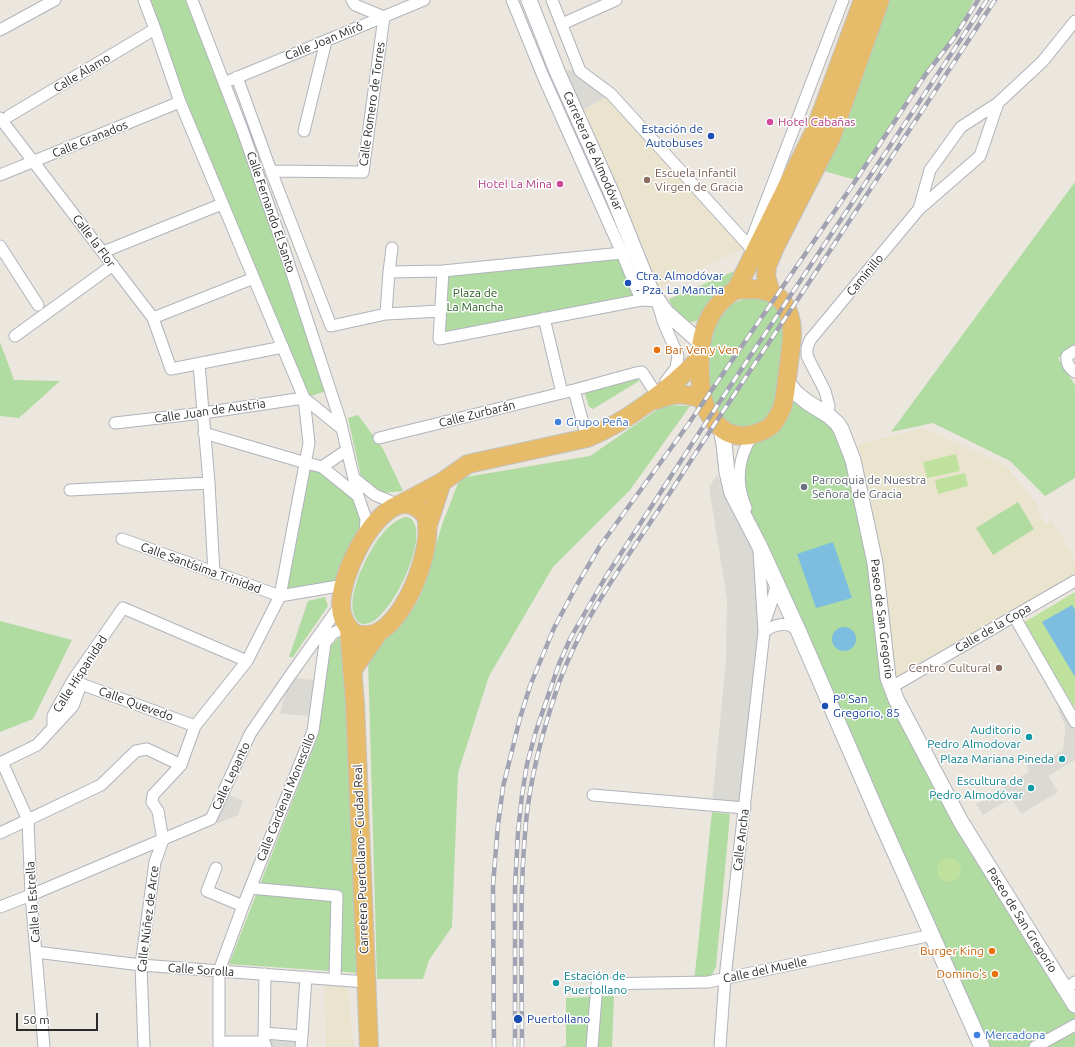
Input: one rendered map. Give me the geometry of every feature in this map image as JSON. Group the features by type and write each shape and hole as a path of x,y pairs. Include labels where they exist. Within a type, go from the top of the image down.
{"highway":[{"path":"736,290 756,289 771,292 779,297 783,302 792,326 783,404 777,418 771,426 753,434 737,436 721,429 710,415 702,399 700,376 701,350 704,331 707,322 718,304 736,290 751,251 815,130 863,0"},
{"path":"771,292 766,276 767,266 775,247 831,138 880,0"},
{"path":"341,604 344,585 350,567 365,538 381,517 442,482 468,464 587,438 603,432 652,398 689,369 701,350"},
{"path":"652,398 685,394 702,399"},
{"path":"427,528 442,482"},
{"path":"352,671 379,632 398,613 408,597 416,581 427,545 426,516 420,509 410,504 400,505"},
{"name":"Carretera Puertollano - Ciudad Real","path":"341,604 342,616 348,628 352,671 370,1047"},
{"path":"348,628 355,634 362,635 370,635 379,632"}],"main road":[{"name":"Carretera de Almodóvar","path":"529,0 537,21 550,74 612,194 628,251 657,301 701,350"},
{"name":"Paseo de San Gregorio","path":"786,381 802,398 828,414 837,423 841,429 856,470 875,563 888,678 892,689 961,822 1070,985 1075,1005"},
{"path":"721,429 729,484 777,583 982,1047"}],"street":[{"path":"0,30 55,0"},
{"path":"144,0 180,102 304,398 309,443 280,596 246,661 195,726 181,765 153,795 152,802 158,810 163,840"},
{"name":"Calle Fernando El Santo","path":"192,0 224,83 285,252 342,428 358,496 366,519 365,538"},
{"path":"352,0 354,5 384,17"},
{"name":"Calle Joan Miró","path":"224,83 424,0"},
{"name":"Carretera de Almodóvar","path":"512,0 524,27 550,74"},
{"path":"552,0 580,71 611,94 751,251 843,0"},
{"path":"562,24 616,0"},
{"name":"Calle Romero de Torres","path":"271,171 363,172 384,17"},
{"path":"524,27 537,21"},
{"name":"Caminillo","path":"919,209 930,170 961,127 998,102 1043,61 1075,21"},
{"name":"Calle Álamo","path":"4,118 155,29"},
{"path":"304,132 326,41"},
{"name":"Calle Fernando El Santo","path":"237,77 271,171 331,326 386,314"},
{"name":"Calle Granados","path":"0,174 180,102"},
{"name":"Caminillo","path":"828,414 829,406 825,391 807,356 807,348 810,340 919,209 980,156 998,102"},
{"name":"Calle la Flor","path":"4,118 34,161 153,318 171,369 198,364"},
{"path":"103,252 222,204"},
{"path":"0,246 38,305"},
{"path":"392,248 386,314 440,311"},
{"path":"389,272 443,271 628,251 641,300"},
{"path":"15,336 113,266"},
{"path":"443,271 439,339 641,300 657,301"},
{"path":"153,318 254,278"},
{"name":"Carretera de Almodóvar","path":"652,398 664,385 676,368 678,356 663,321 657,301"},
{"path":"544,318 562,393"},
{"path":"214,573 209,484 198,364 283,347"},
{"path":"1075,351 1067,356 1068,366 1075,372"},
{"name":"Calle Zurbarán","path":"379,438 642,372 652,398"},
{"path":"574,390 587,438"},
{"path":"304,398 342,428"},
{"name":"Calle Juan de Austria","path":"115,423 203,413 304,398"},
{"path":"204,433 322,467 358,496"},
{"path":"753,434 745,446 741,458 741,494 777,577 777,583"},
{"path":"322,467 347,450"},
{"path":"355,479 375,495 400,505"},
{"path":"70,490 209,484"},
{"name":"Calle Santísima Trinidad","path":"122,539 280,596"},
{"name":"Calle Ancha","path":"720,1047 725,978 764,628 759,545"},
{"name":"Calle de la Copa","path":"892,689 897,684 1075,581"},
{"name":"Calle Ancha","path":"764,628 777,583"},
{"path":"280,596 344,585"},
{"name":"Calle Lepanto","path":"0,907 32,895 211,819 250,734 341,604"},
{"name":"Calle Hispanidad","path":"1,763 37,745 53,727 53,716 73,680 124,608 246,661"},
{"path":"1014,616 1075,722"},
{"path":"764,628 780,624 794,626 798,630"},
{"name":"Calle Cardenal Monescillo","path":"306,977 301,1041 265,1041 219,1045 219,971 250,888 313,731 325,643 333,633 348,628"},
{"name":"Calle Quevedo","path":"53,727 73,706 81,684 195,726"},
{"path":"0,833 101,785 136,751 147,749 181,765"},
{"name":"Calle la Estrella","path":"1,763 28,820 36,952 44,1047"},
{"path":"594,795 745,808"},
{"name":"Calle Núñez de Arce","path":"144,1047 141,965 155,862 163,840"},
{"path":"216,868 206,895 243,906"},
{"path":"250,888 337,896 335,980"},
{"name":"Calle del Muelle","path":"592,1047 597,984 708,982 932,935"},
{"name":"Calle Sorolla","path":"36,952 141,965 366,982"},
{"path":"265,974 265,1041"},
{"path":"1035,1047 1075,1025"}],"shaded area":[{"path":"568,70 580,71 611,94 576,114 559,74"},
{"name":"Escuela Infantil Virgen de Gracia","path":"611,94 749,246 651,291 576,114"},
{"path":"924,428 1006,466 1035,502 1045,524 1052,520 1075,559 1075,581 897,684 853,460 859,444"},
{"path":"717,475 760,568 763,611 745,808 712,804 726,661 727,599 709,487"},
{"path":"289,677 320,681 315,716 280,714"},
{"name":"Plaza Mariana Pineda","path":"1061,704 1075,728 1075,760 1048,776 1058,792 1021,814 1011,798 983,815 976,804 1029,772 1026,765 1036,759 1045,762 1063,750 1065,725 1058,710"},
{"path":"228,794 243,801 238,815 219,823 215,822"},
{"path":"324,983 347,985 354,1047 326,1047"},
{"path":"264,1033 302,1036 301,1047 266,1047"}],"green space":[{"path":"141,0 192,0 330,390 304,398"},
{"path":"884,0 974,0 954,38 926,74 856,180 824,171"},
{"path":"1075,182 1075,347 1058,358 1075,385 1075,478 1045,496 1010,461 933,423 891,432"},
{"name":"Plaza de La Mancha","path":"622,253 641,300 439,339 443,271"},
{"path":"744,267 699,320 687,322 680,318 674,310 669,299"},
{"path":"751,298 761,299 773,304 780,313 784,328 781,367 776,395 770,413 764,420 752,426 739,427 731,425 725,421 712,400 709,384 708,361 711,342 720,315 733,303"},
{"path":"0,342 14,380 60,381 19,418 0,416"},
{"path":"637,375 639,381 593,409 589,407 584,391"},
{"path":"786,381 828,415 853,460 892,689 1075,1005 1075,1047 981,1047 743,501 740,484 753,434 761,431"},
{"path":"664,405 690,406 630,490 553,567 489,676 458,773 452,927 429,960 423,979 377,979 368,656 419,599 443,522 460,478 590,456"},
{"path":"358,415 383,449 403,491 382,493 368,485 361,477 348,418"},
{"path":"956,454 960,471 927,478 923,462"},
{"path":"306,463 358,496 366,519 344,585 280,596"},
{"path":"965,473 968,486 938,494 935,480"},
{"path":"1018,502 1034,529 993,555 976,528"},
{"path":"405,517 410,518 415,527 416,540 413,556 406,574 398,591 388,606 378,617 367,624 360,623 357,621 353,610 355,587 359,574 377,540 388,528"},
{"path":"1075,592 1075,708 1023,623"},
{"path":"325,597 328,606 293,657 289,657 308,601"},
{"path":"0,621 72,640 33,719 0,732"},
{"path":"339,637 343,645 359,973 229,964 316,741 331,646"},
{"path":"712,812 730,814 716,967 708,982 694,983"},
{"path":"949,858 958,861 961,870 958,879 949,882 940,879 937,870 940,861"},
{"path":"614,996 612,1047 559,1047 566,1046 566,998"}],"water":[{"path":"833,542 852,598 816,608 797,554"},
{"path":"1072,605 1075,610 1075,677 1042,622"},
{"path":"844,627 853,630 856,639 853,648 844,651 835,648 832,639 835,630"}],"railway":[{"path":"494,1047 493,885 503,787 520,718 530,686 554,628 600,546 687,426 856,180 926,74 954,38 978,0"},
{"path":"515,1047 515,887 522,795 527,764 536,731 559,664 571,637 605,578 699,433 987,0"},
{"path":"522,1047 521,940 523,860 526,817 535,767 548,717 563,672 576,643 606,589 995,0"}],"place":[{"name":"Hotel Cabañas","path":"770,122"},
{"name":"Estación de Autobuses","path":"711,136"},
{"name":"Escuela Infantil Virgen de Gracia","path":"647,180"},
{"name":"Hotel La Mina","path":"560,184"},
{"name":"Ctra. Almodóvar - Pza. La Mancha","path":"628,283"},
{"name":"Bar Ven y Ven","path":"657,350"},
{"name":"Grupo Peña","path":"558,422"},
{"name":"Parroquia de Nuestra Señora de Gracia","path":"804,487"},
{"name":"Centro Cultural","path":"999,668"},
{"name":"Pº San Gregorio, 85","path":"825,706"},
{"name":"Auditorio Pedro Almodovar","path":"1029,737"},
{"name":"Plaza Mariana Pineda","path":"1062,759"},
{"name":"Escultura de Pedro Almodóvar","path":"1031,788"},
{"name":"Burger King","path":"992,951"},
{"name":"Domino's","path":"995,974"},
{"name":"Estación de Puertollano","path":"556,983"},
{"name":"Puertollano","path":"518,1019"},
{"name":"Mercadona","path":"977,1035"}]}
